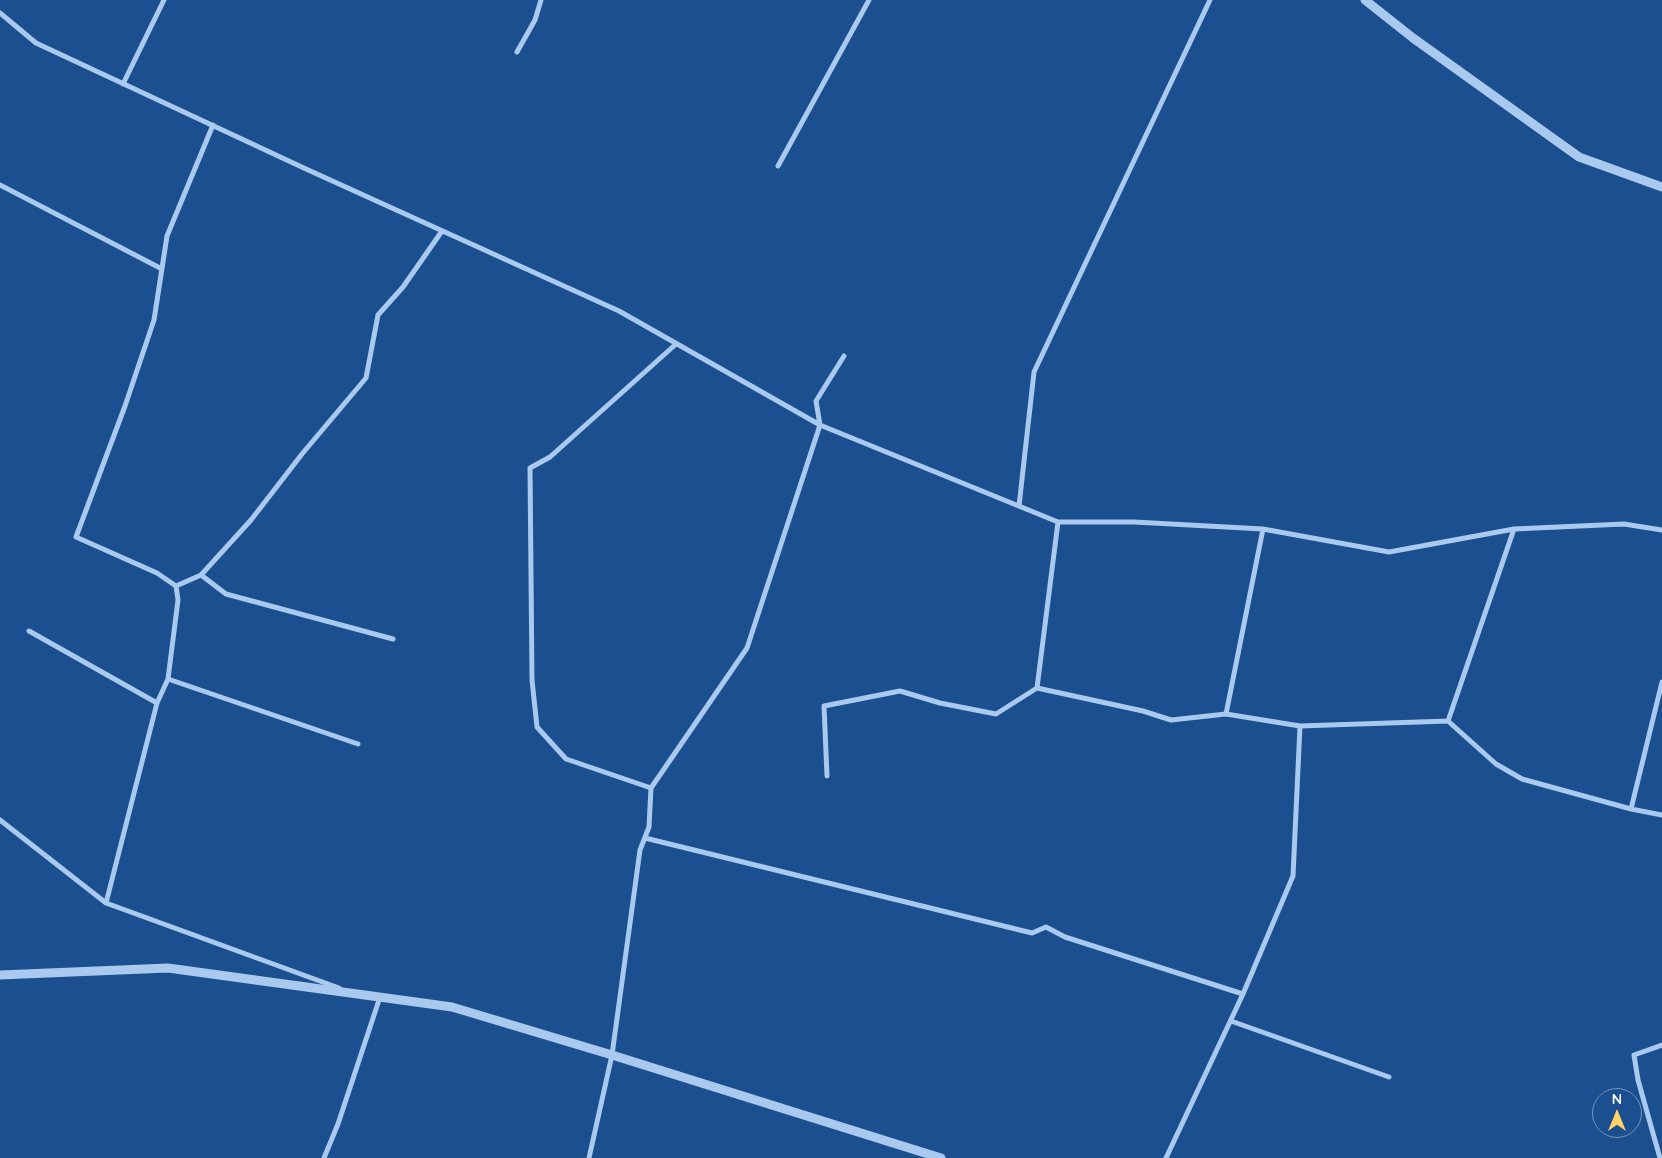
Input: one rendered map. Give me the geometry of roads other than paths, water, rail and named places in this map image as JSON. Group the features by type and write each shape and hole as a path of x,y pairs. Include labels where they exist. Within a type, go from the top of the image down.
{"street":[{"path":"123,84 164,0"},
{"path":"517,52 534,20 541,0"},
{"path":"778,166 869,0"},
{"path":"1019,506 1034,372 1210,0"},
{"path":"1365,0 1413,38 1579,157 1662,187"},
{"path":"0,13 36,43 619,312 820,425 1058,522 1134,522 1263,529 1389,552 1514,529 1624,524 1662,530"},
{"path":"106,902 157,703 168,679 178,600 176,586 157,573 76,537 126,406 154,320 168,236 213,125"},
{"path":"0,184 162,269"},
{"path":"176,586 201,575 251,520 302,454 366,378 378,315 403,287 442,231"},
{"path":"651,788 566,760 538,727 532,680 530,468 550,457 676,344"},
{"path":"589,1158 612,1055 640,850 649,827 651,788 747,648 820,425 816,401 844,356"},
{"path":"1037,688 1058,522"},
{"path":"1226,714 1263,529"},
{"path":"1448,721 1514,529"},
{"path":"201,575 226,594 394,639"},
{"path":"29,631 157,703"},
{"path":"168,679 358,744"},
{"path":"1631,809 1662,682"},
{"path":"827,776 824,706 900,691 940,703 996,714 1037,688 1143,711 1171,720 1226,714 1300,726 1448,721 1496,764 1522,779 1631,809 1662,815"},
{"path":"1166,1158 1231,1021 1293,876 1300,726"},
{"path":"0,820 106,902 354,994"},
{"path":"645,838 1032,934 1046,927 1065,936 1243,994"},
{"path":"0,975 168,968 452,1007 940,1158"},
{"path":"324,1158 338,1124 380,996"},
{"path":"1231,1021 1389,1077"},
{"path":"1660,1158 1638,1080 1634,1055 1662,1045"}]}
